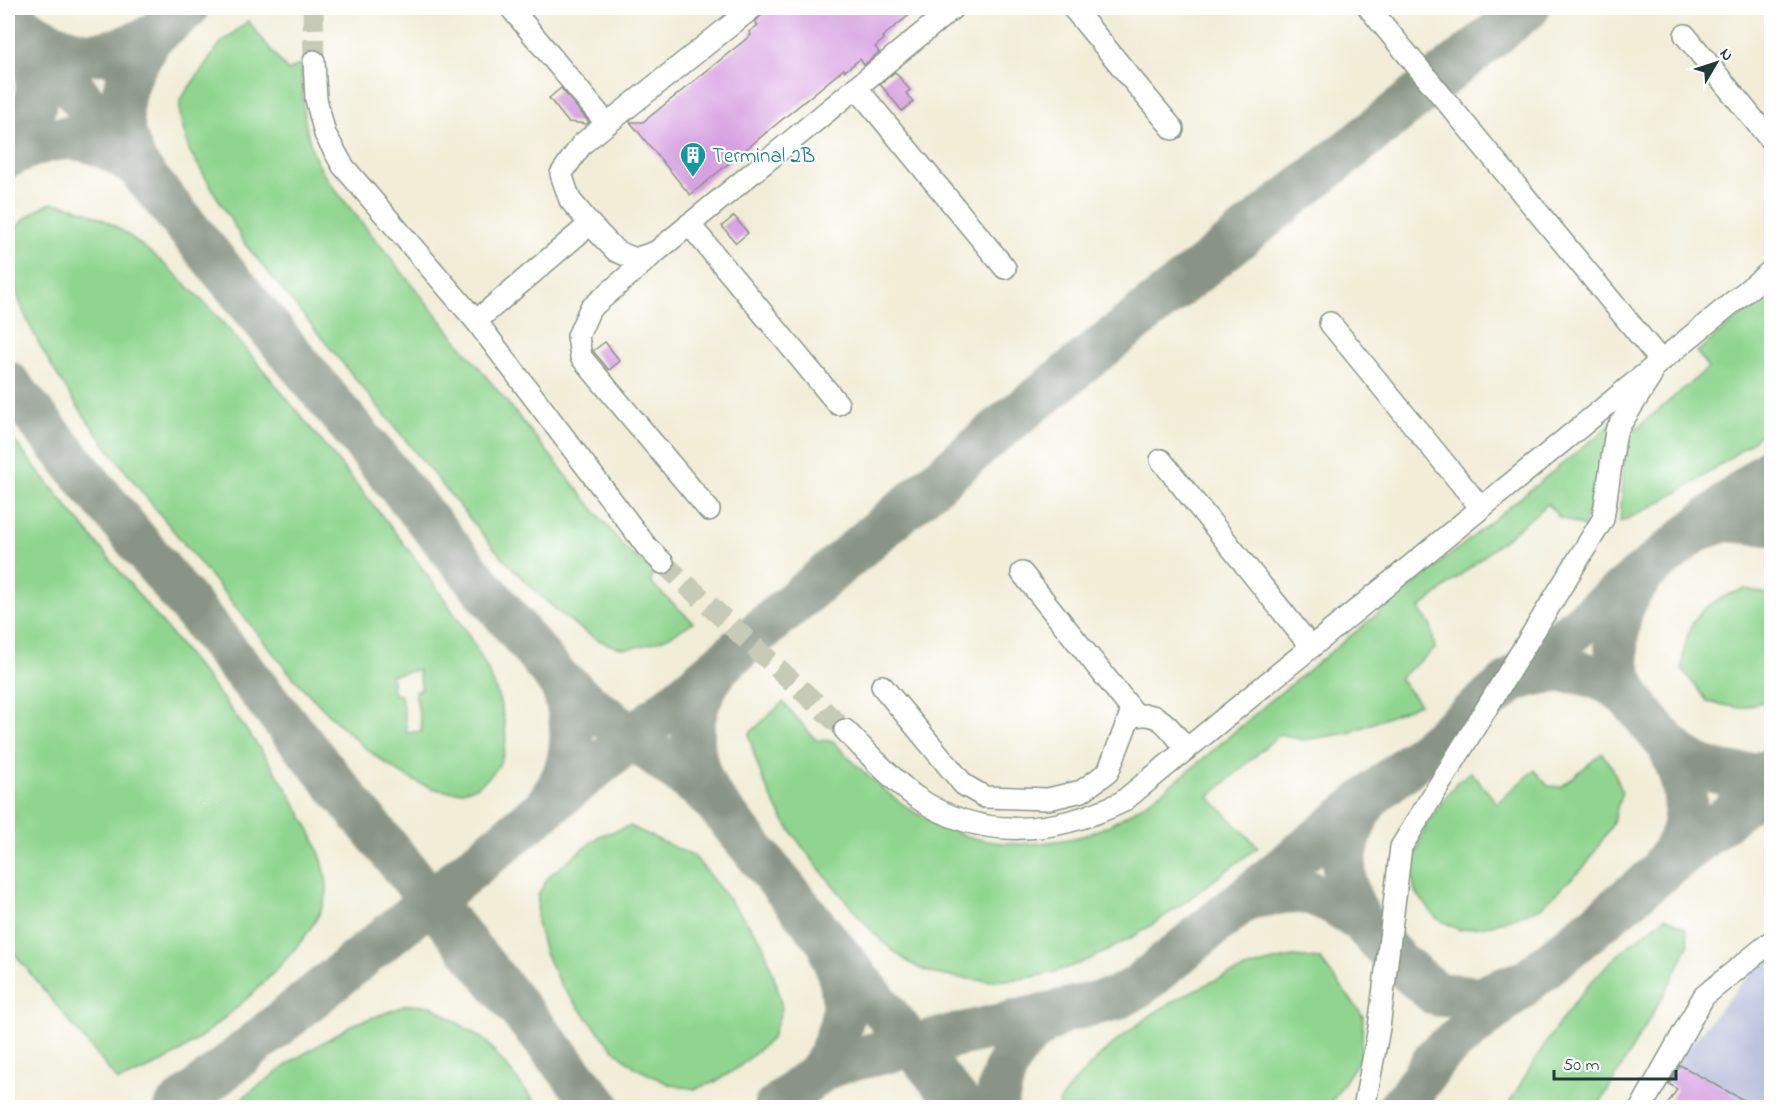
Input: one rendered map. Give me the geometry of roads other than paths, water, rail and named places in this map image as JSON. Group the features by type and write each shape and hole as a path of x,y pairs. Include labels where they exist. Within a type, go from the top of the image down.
{"lane":[{"path":"511,8 607,124"},
{"path":"656,252 635,259 616,251 570,200 561,174 582,144 752,8"},
{"path":"709,510 581,357 578,336 590,309 689,224 953,8"},
{"path":"1073,8 1173,129"},
{"path":"1369,8 1660,361"},
{"path":"1685,35 1772,142"},
{"path":"314,61 316,99 325,134 343,166 476,321 647,547 663,563"},
{"path":"856,87 1005,267"},
{"path":"476,321 590,224"},
{"path":"689,224 838,404"},
{"path":"846,730 894,778 937,810 959,819 1009,828 1036,828 1090,817 1122,802 1772,270"},
{"path":"1330,323 1481,508"},
{"path":"1364,1107 1380,1028 1401,847 1603,519 1616,431 1660,361"},
{"path":"1161,460 1311,647"},
{"path":"1022,573 1136,716"},
{"path":"882,686 964,785 985,797 1048,799 1082,792 1108,772 1129,718 1144,713 1158,717 1186,749"},
{"path":"1641,1107 1704,996 1772,941"}],"tunnel":[{"path":"313,8 314,61"},
{"path":"663,563 845,730"}],"place":[{"name":"Terminal 2B","path":"693,178"}]}
